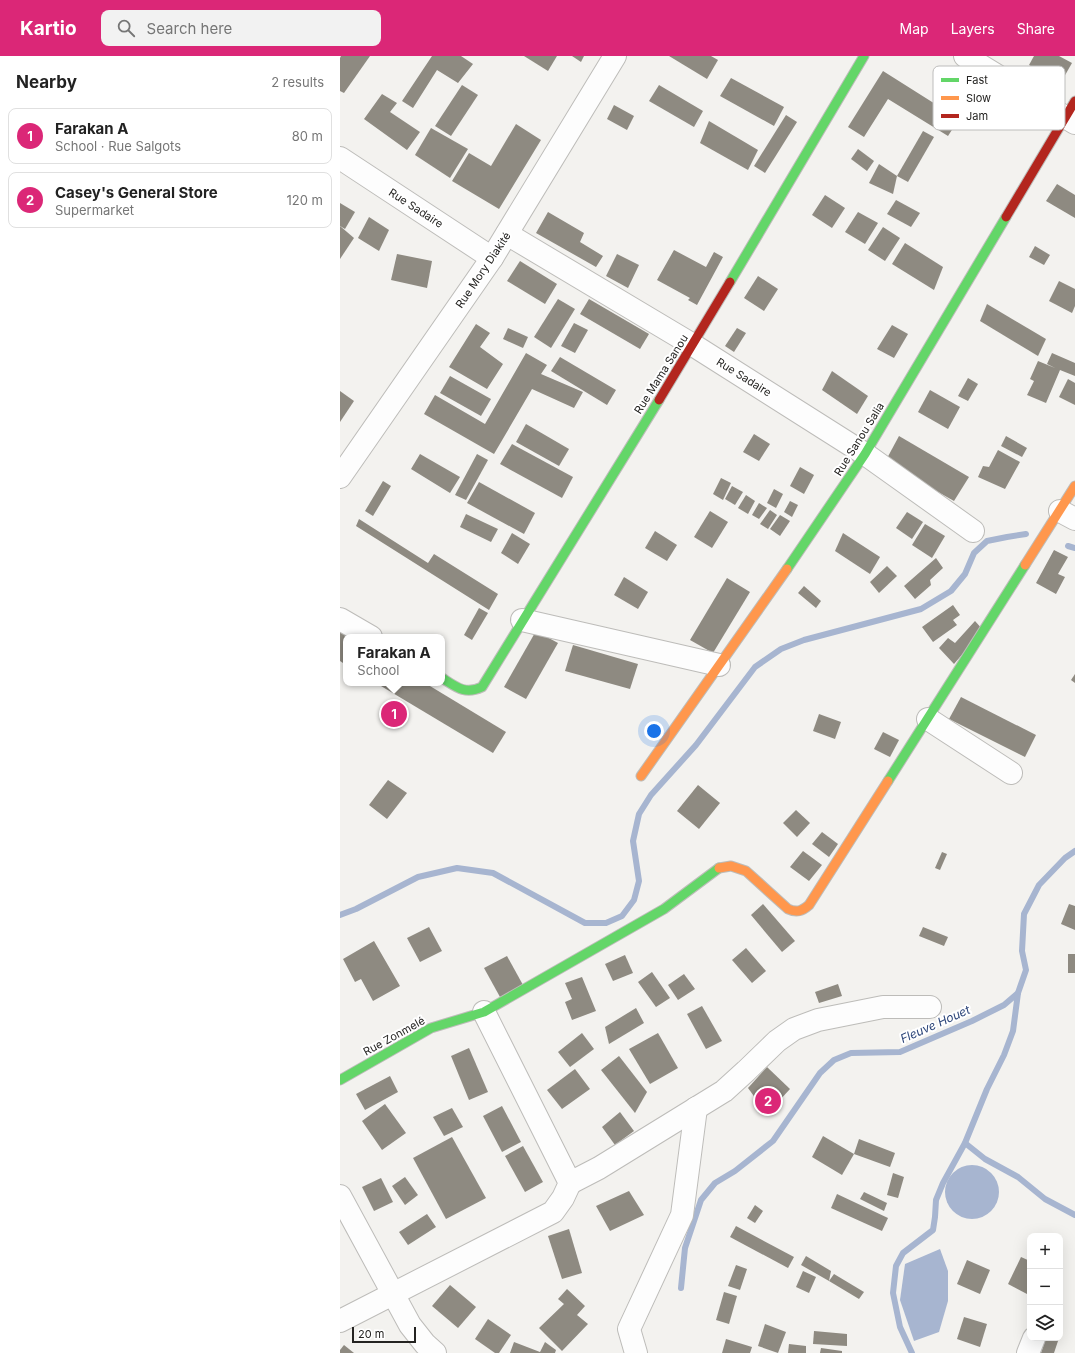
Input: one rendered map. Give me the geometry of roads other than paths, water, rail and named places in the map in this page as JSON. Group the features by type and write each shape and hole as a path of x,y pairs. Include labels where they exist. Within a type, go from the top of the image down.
{"street":[{"name":"Rue Mory Diakité","path":"340,477 492,258 615,56"},
{"name":"Rue Mama Sanou","path":"445,680 466,692 475,692 482,687 693,345 864,56"},
{"path":"965,56 983,66"},
{"name":"Rue Sanou Salia","path":"1065,125 1072,114"},
{"name":"Rue Sanou Salia","path":"641,776 765,602 865,454 1062,130"},
{"name":"Rue Sadaire","path":"340,158 492,258"},
{"name":"Rue Sadaire","path":"507,234 693,345 865,454 973,531"},
{"path":"1011,772 928,719 1067,515 1075,486"},
{"path":"340,619 366,634"},
{"path":"522,620 719,665"},
{"name":"Rue Zonmelé","path":"340,1080 431,1028 484,1012 664,909 719,868 731,866 746,871 788,909 793,912 799,912 804,909 809,905 928,719"},
{"path":"340,1322 553,1212 563,1198 570,1183 599,1168 724,1091 777,1040 794,1029 818,1020 883,1007 930,1007"},
{"path":"484,1012 570,1183"},
{"path":"636,1353 629,1329 682,1215 696,1108"},
{"path":"340,1196 393,1294 418,1335 435,1353"},
{"path":"1028,1353 1033,1341"}],"water":[{"path":"967,1165 977,1165 987,1169 995,1177 999,1187 999,1197 995,1207 987,1215 977,1219 967,1219 957,1215 949,1207 945,1197 945,1187 949,1177 957,1169"},
{"path":"940,1249 948,1271 948,1301 939,1332 914,1341 900,1300 905,1264"}],"waterway":[{"path":"340,915 356,909 418,877 457,868 493,873 585,923 606,923 622,916 634,900 639,881 633,841 639,814 651,795 696,745 755,667 781,649 804,640 921,609 951,591 965,574 974,553 987,541 1026,534"},
{"path":"1068,546 1075,548"},
{"name":"Fleuve Houet","path":"681,1288 685,1248 701,1200 715,1183 735,1171 773,1141 820,1073 834,1060 851,1053 900,1052 972,1021 1004,1005 1018,993 1026,970 1022,951 1024,914 1039,885 1065,858 1075,851"},
{"path":"912,1353 900,1327 893,1293 896,1266 903,1253 933,1230 936,1200 943,1183 965,1143 1013,1031 1018,993"},
{"path":"965,1143 985,1159 1018,1177 1045,1199 1075,1215"}],"place":[{"name":"Farakan A","path":"394,714"},
{"name":"Casey's General Store","path":"768,1101"}]}
